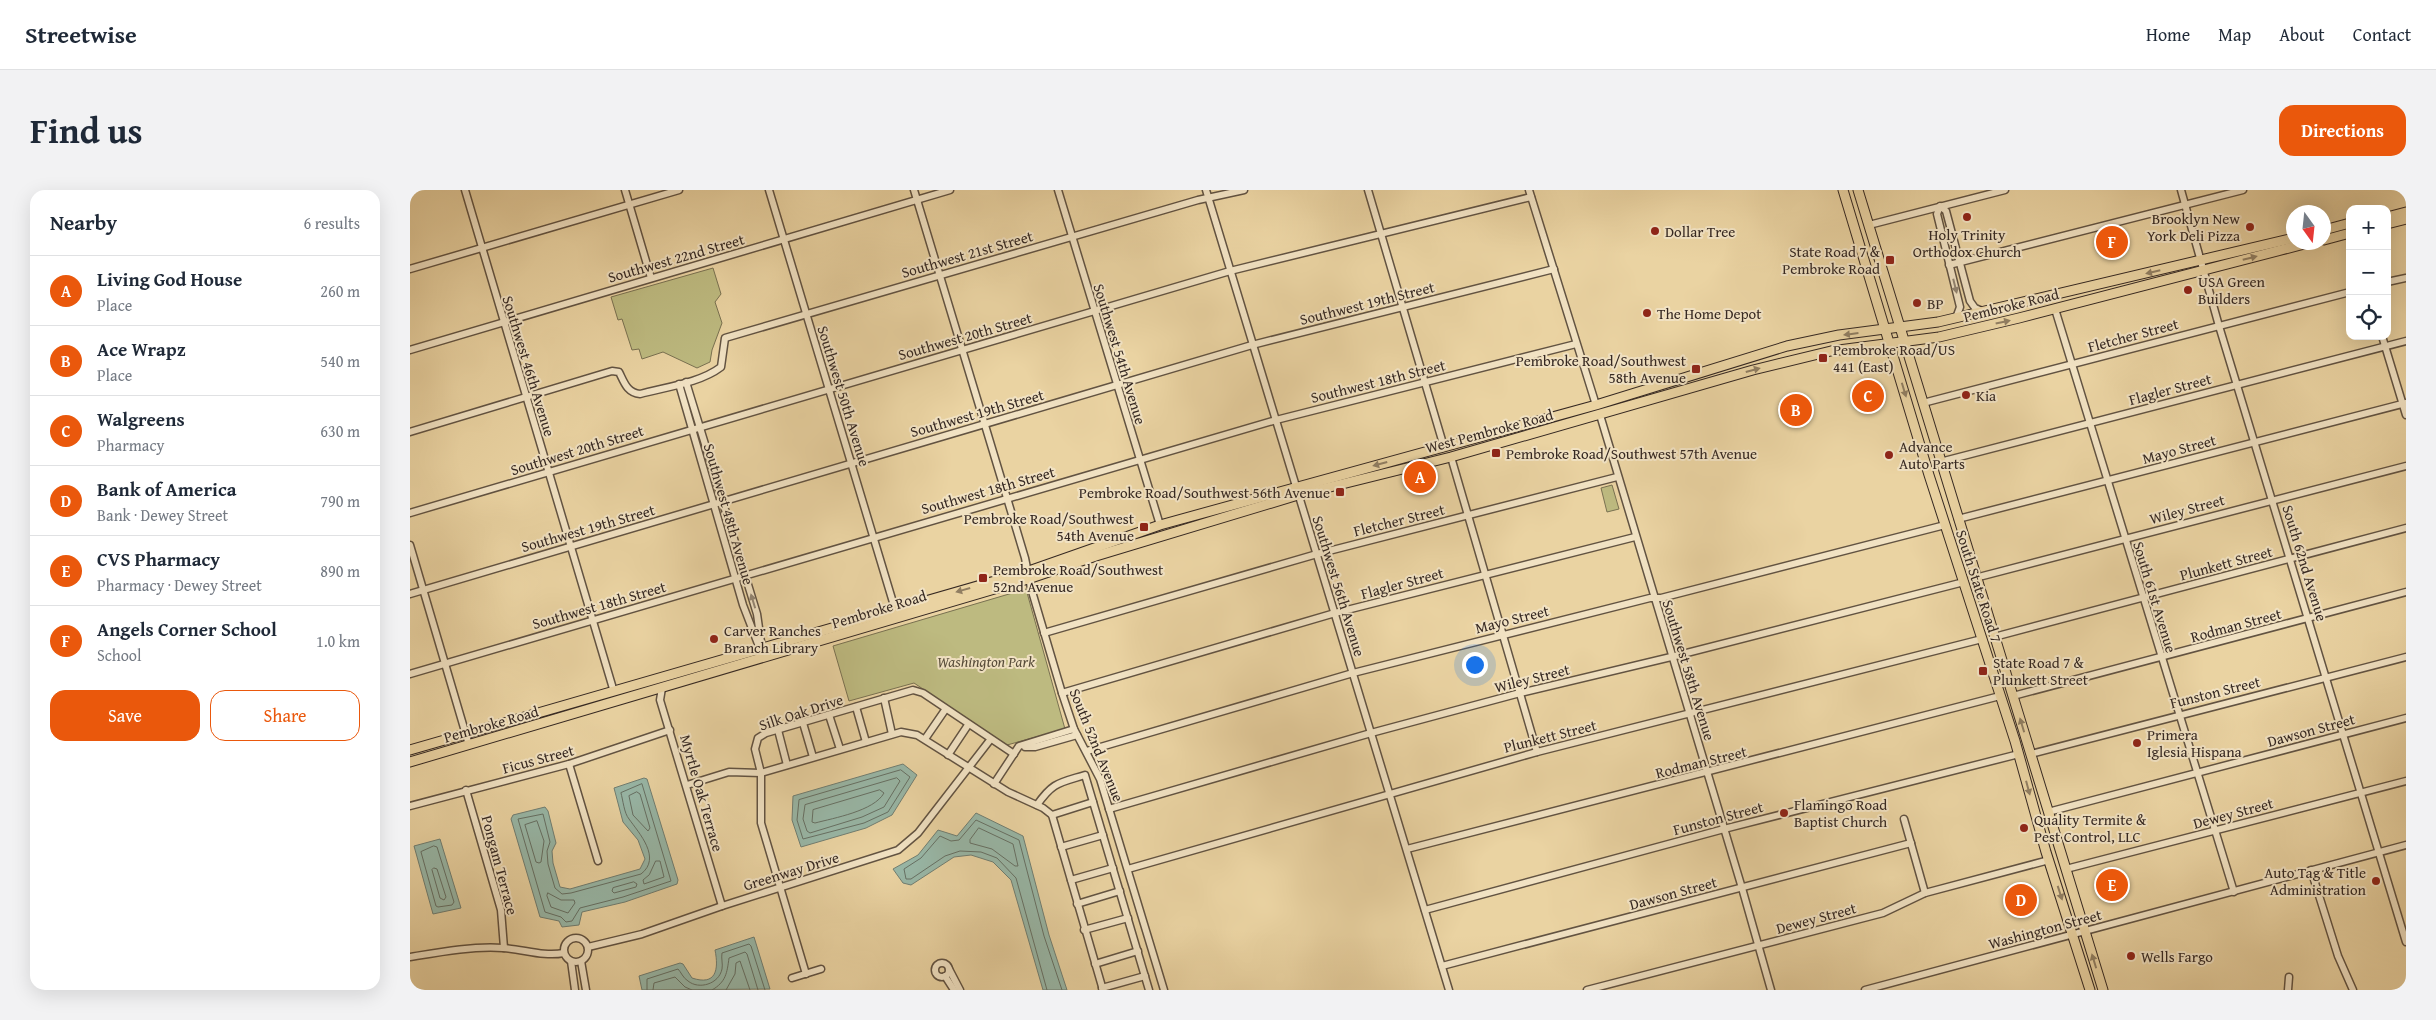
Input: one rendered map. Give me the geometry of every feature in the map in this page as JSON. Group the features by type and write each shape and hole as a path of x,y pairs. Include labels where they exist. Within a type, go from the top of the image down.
{"main road":[{"name":"South State Road 7","path":"1843,190 1959,567 2015,741 2049,860 2090,990"},
{"name":"South State Road 7","path":"1858,190 1975,578 2103,990"},
{"path":"2391,215 2406,211"},
{"path":"2391,223 2406,219"},
{"path":"2331,228 2346,224"},
{"path":"2331,238 2346,234"},
{"name":"Pembroke Road","path":"1600,414 1809,356 1938,337 2055,309 2286,240"},
{"name":"Pembroke Road","path":"1596,405 1787,346 1839,335 1900,328 1956,318 2122,278 2202,265 2286,247"},
{"path":"2055,309 2056,303 2063,296 2114,284 2122,278"},
{"path":"1600,414 1610,406 1636,398 1647,393 1652,388"},
{"path":"1546,430 1547,427 1583,416 1593,411 1596,405"},
{"name":"West Pembroke Road","path":"1296,491 1444,447 1596,405"},
{"name":"West Pembroke Road","path":"1296,491 1451,457 1600,414"},
{"path":"1451,457 1459,449 1487,441 1501,432"},
{"path":"1401,469 1409,464 1435,456 1444,447"},
{"name":"Pembroke Road","path":"410,762 662,688 895,610 946,595 1027,576 1160,525 1212,510 1296,491"},
{"name":"Pembroke Road","path":"410,750 697,668 841,635 1027,576 1179,531 1296,491"},
{"path":"1179,531 1180,525 1206,516 1212,510"},
{"path":"1122,548 1130,541 1155,532 1160,525"},
{"path":"1959,567 1965,574 1975,578"},
{"path":"1964,582 1974,585 1980,594"},
{"path":"904,616 911,610 934,603 946,595"},
{"path":"841,635 850,629 886,618 895,610"},
{"path":"630,698 634,691 667,681 697,668"},
{"path":"549,721 608,699 614,692"},
{"path":"2015,741 2031,754"},
{"path":"2019,754 2025,758 2036,772"}],"street":[{"name":"Southwest 46th Avenue","path":"465,190 614,692"},
{"path":"625,190 651,278"},
{"path":"410,270 679,190"},
{"name":"Southwest 50th Avenue","path":"769,190 895,610"},
{"name":"South 52nd Avenue","path":"914,190 1025,558 1027,576 1062,693 1075,732 1096,769 1164,990"},
{"name":"Southwest 22nd Street","path":"410,350 950,190"},
{"name":"Southwest 54th Avenue","path":"1058,190 1160,525"},
{"name":"Southwest 56th Avenue","path":"1206,190 1449,990"},
{"name":"Southwest 21st Street","path":"682,383 712,373 721,367 725,338 1072,236 1208,198 1244,190"},
{"path":"1368,190 1444,447"},
{"path":"1869,224 2005,190"},
{"name":"South 62nd Avenue","path":"2181,190 2219,326 2406,942"},
{"path":"1950,265 2243,190"},
{"path":"1530,193 1596,405"},
{"name":"Southwest 20th Street","path":"410,513 1230,271 1382,234 1530,193"},
{"path":"1940,206 1946,211 1970,301 1975,308 1982,311"},
{"path":"1940,206 1937,214 1960,307 1956,318"},
{"name":"Southwest 19th Street","path":"410,594 1252,345 1554,270"},
{"path":"2391,281 2406,278"},
{"name":"Fletcher Street","path":"1923,403 2346,293"},
{"name":"South 61st Avenue","path":"2055,309 2106,481 2234,892"},
{"path":"2384,340 2404,403 2406,415"},
{"name":"Flagler Street","path":"1940,462 2406,341"},
{"name":"Southwest 18th Street","path":"410,674 874,536 1276,420 1576,344"},
{"path":"410,432 612,371 619,372 629,390 634,394 682,383"},
{"name":"Southwest 48th Avenue","path":"682,383 700,427 757,614 764,653"},
{"name":"Southwest 48th Avenue","path":"682,383 692,429 735,578 746,614 758,644 764,653"},
{"name":"Mayo Street","path":"1958,520 2404,403"},
{"name":"Southwest 58th Avenue","path":"1600,414 1617,477 1742,888 1771,990"},
{"path":"1451,457 1538,752"},
{"name":"Wiley Street","path":"1975,578 2406,466"},
{"name":"Fletcher Street","path":"1044,633 1317,554 1617,477"},
{"name":"Mayo Street","path":"1087,751 1353,673 1503,634 1654,598 1661,598 1946,525"},
{"name":"Plunkett Street","path":"1994,637 2406,528"},
{"name":"Flagler Street","path":"1062,693 1335,613 1635,537"},
{"path":"410,545 469,745"},
{"name":"Wiley Street","path":"1109,809 1371,733 1520,693 1671,657 1964,582"},
{"name":"Rodman Street","path":"2013,696 2406,592"},
{"name":"Plunkett Street","path":"1128,869 1390,792 1538,752 1982,640"},
{"name":"Funston Street","path":"2031,754 2179,714 2406,657"},
{"name":"Myrtle Oak Terrace","path":"662,688 662,703 722,906"},
{"name":"Silk Oak Drive","path":"806,974 761,823 761,773 755,750 756,741 761,735 884,698 909,691 917,691 1014,754"},
{"name":"Rodman Street","path":"1407,849 2000,696"},
{"path":"884,698 892,734"},
{"path":"856,707 866,742"},
{"path":"925,739 945,710"},
{"path":"830,715 840,749"},
{"name":"Dawson Street","path":"2048,812 2406,718"},
{"path":"803,723 813,757"},
{"path":"948,755 968,725"},
{"name":"Ficus Street","path":"410,806 569,764 670,730"},
{"path":"778,730 787,765"},
{"path":"687,785 729,772 761,773 892,734 908,732 925,739 994,784 1037,805 1052,815 1084,930 1103,989 1145,976"},
{"path":"994,784 1019,746 1035,747 1075,732"},
{"name":"Greenway Drive","path":"588,948 642,934 722,906 887,855 903,847 918,833 990,740"},
{"name":"Funston Street","path":"1425,910 1724,829 2019,754"},
{"path":"569,764 598,862"},
{"path":"1037,805 1055,784 1085,775 1149,990"},
{"name":"Dewey Street","path":"2066,870 2406,781"},
{"name":"Pongam Terrace","path":"466,790 502,910 504,948"},
{"path":"1052,815 1093,802"},
{"path":"1904,819 1925,893"},
{"path":"1061,847 1103,835"},
{"name":"Dawson Street","path":"1442,966 1911,843"},
{"name":"Washington Street","path":"1865,990 2406,846"},
{"name":"Dewey Street","path":"1587,990 1883,913 1925,893 2049,860"},
{"path":"1071,880 1113,868"},
{"path":"2311,870 2338,956 2353,990"},
{"path":"1077,904 1120,891"},
{"path":"1084,930 1128,918"},
{"path":"564,954 566,942 573,938 581,938 588,948 587,955 581,960 572,961"},
{"path":"410,957 473,948 504,948 548,954 564,954 572,961 576,990"},
{"path":"1095,964 1138,951"},
{"path":"581,960 586,990"},
{"path":"954,990 945,976 937,974 936,966 942,963 948,968 960,990"},
{"path":"945,976 948,968"},
{"path":"792,978 821,969"},
{"path":"2288,990 2289,977"},
{"path":"582,990 584,981"}],"green space":[{"path":"713,268 721,294 715,302 722,323 712,350 710,362 697,368 663,352 642,359 639,349 632,350 622,319 618,320 611,297"},
{"path":"1612,485 1619,509 1607,512 1601,488"},
{"name":"Washington Park","path":"1026,589 1065,729 1007,745 914,683 849,701 833,646"}],"water":[{"path":"903,764 917,775 892,815 866,828 801,847 792,820 793,796"},
{"path":"644,778 647,779 678,880 677,884 625,902 582,912 579,925 562,927 559,921 540,917 511,819 513,815 545,807 548,811 556,843 552,851 553,863 560,887 570,889 640,869 645,859 638,840 623,822 614,788"},
{"path":"976,813 1023,836 1049,935 1067,990 1043,990 1011,880 993,862 971,855 954,857 911,885 903,883 893,869 918,855 938,830 957,836"},
{"path":"440,839 461,908 433,914 414,846"},
{"path":"754,937 770,989 642,990 639,976 680,963 683,964 692,978 706,980 711,978 716,970 715,950"}],"place":[{"name":"Holy Trinity Orthodox Church","path":"1967,217"},
{"name":"Brooklyn New York Deli Pizza","path":"2250,227"},
{"name":"Dollar Tree","path":"1655,231"},
{"name":"Angels Corner School","path":"2112,242"},
{"name":"State Road 7 & Pembroke Road","path":"1890,260"},
{"name":"USA Green Builders","path":"2188,290"},
{"name":"BP","path":"1917,303"},
{"name":"The Home Depot","path":"1647,313"},
{"name":"Pembroke Road/US 441 (East)","path":"1823,358"},
{"name":"Pembroke Road/Southwest 58th Avenue","path":"1696,369"},
{"name":"Kia","path":"1966,395"},
{"name":"Walgreens","path":"1868,396"},
{"name":"Ace Wrapz","path":"1796,410"},
{"name":"Pembroke Road/Southwest 57th Avenue","path":"1496,453"},
{"name":"Advance Auto Parts","path":"1889,455"},
{"name":"Living God House","path":"1420,477"},
{"name":"Pembroke Road/Southwest 56th Avenue","path":"1340,492"},
{"name":"Pembroke Road/Southwest 54th Avenue","path":"1144,527"},
{"name":"Pembroke Road/Southwest 52nd Avenue","path":"983,578"},
{"name":"Carver Ranches Branch Library","path":"714,639"},
{"name":"State Road 7 & Plunkett Street","path":"1983,671"},
{"name":"Primera Iglesia Hispana","path":"2137,743"},
{"name":"Flamingo Road Baptist Church","path":"1784,813"},
{"name":"Quality Termite & Pest Control, LLC","path":"2024,828"},
{"name":"Auto Tag & Title Administration","path":"2376,881"},
{"name":"CVS Pharmacy","path":"2112,885"},
{"name":"Bank of America","path":"2021,900"},
{"name":"Wells Fargo","path":"2131,956"}]}
